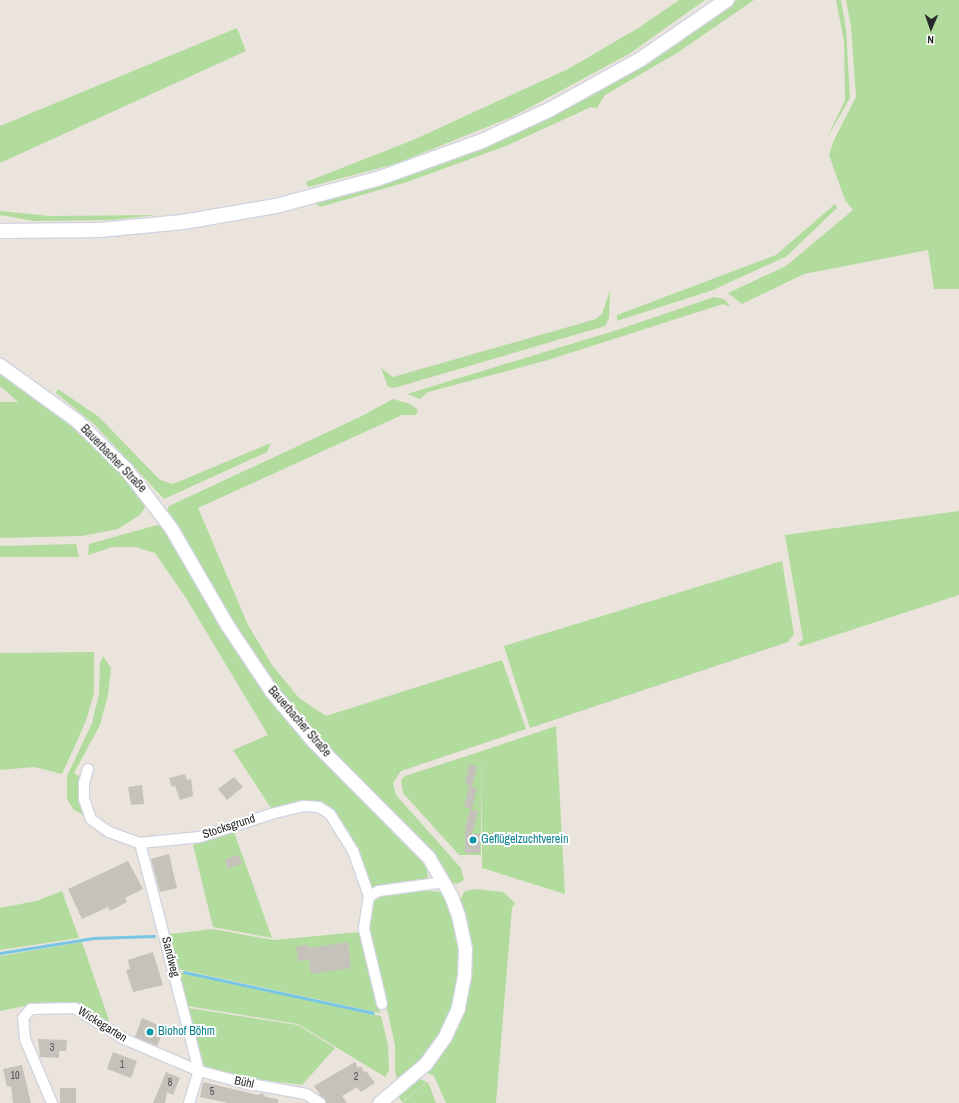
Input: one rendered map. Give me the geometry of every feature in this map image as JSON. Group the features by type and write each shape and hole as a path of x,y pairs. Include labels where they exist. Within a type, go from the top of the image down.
{"main road":[{"path":"0,231 100,230 191,221 309,198 405,170 482,141 591,88 671,40 727,0"}],"street":[{"path":"0,225 16,231"},
{"name":"Bauerbacher Straße","path":"0,365 76,420 126,469 171,528 227,625 271,691 314,742 419,848 444,882 456,907 463,936 465,969 460,1002 444,1038 426,1064 379,1103"},
{"name":"Stocksgrund","path":"88,769 84,782 84,799 91,819 109,832 140,843 200,837 289,809 319,807 333,816 345,834 369,896 364,930 382,1004"},
{"name":"Sandweg","path":"140,843 199,1071"},
{"path":"369,896 379,891 444,882"},
{"name":"Wickegarten","path":"52,1103 25,1039 23,1018 31,1009 75,1008 124,1039 199,1071"},
{"path":"189,1103 199,1071"},
{"name":"Bühl","path":"199,1071 245,1083 306,1094 320,1103"}],"green space":[{"path":"679,0 705,0 629,54 512,117 395,164 308,187 306,182 413,140 568,69 640,27"},
{"path":"737,0 754,0 677,53 605,95 597,108 591,107 506,146 407,182 320,207 313,202 590,95 678,44"},
{"path":"836,0 841,0 846,28 850,98 827,138 845,100 844,41"},
{"path":"846,0 959,0 959,289 934,289 928,250 804,274 742,304 728,293 786,266 853,210 845,200 829,155 834,140 856,97 851,27"},
{"path":"237,28 246,51 0,163 0,126"},
{"path":"835,204 837,208 787,256 713,290 617,321 617,315 776,255"},
{"path":"0,211 49,216 157,215 111,220 34,221 0,215"},
{"path":"610,290 609,318 605,326 394,388 388,387 381,368 393,377 596,319 602,314"},
{"path":"714,297 724,299 731,307 723,304 548,360 428,392 420,399 407,394 617,330"},
{"path":"0,368 84,432 144,496 145,507 140,515 118,529 82,536 0,538 0,402 18,402 0,386"},
{"path":"58,389 99,417 160,480 173,484 271,443 267,452 164,499 94,424 56,393"},
{"path":"393,399 410,404 418,410 416,415 402,415 198,508 248,625 272,665 299,698 326,716 502,660 526,729 401,771 393,783 396,795 461,868 464,880 457,884 451,882 427,848 299,717 263,669 167,511 169,506 360,417"},
{"path":"959,511 959,595 802,646 797,645 803,639 785,535"},
{"path":"157,525 164,526 267,696 297,732 410,846 426,866 428,877 425,881 371,891 349,832 333,810 271,808 233,750 268,735 186,598 155,553 135,547 113,547 88,555 89,544"},
{"path":"76,544 79,557 0,557 0,546"},
{"path":"782,561 794,634 788,642 530,728 504,646"},
{"path":"94,652 94,693 86,721 62,774 34,767 0,770 0,653"},
{"path":"103,656 111,668 108,695 100,725 74,773 78,776 81,773 79,783 85,816 73,809 67,799 67,776 92,723 99,694 100,663"},
{"path":"556,726 565,894 482,868 482,751"},
{"path":"482,751 481,855 459,855 403,793 401,780 405,776"},
{"path":"234,832 272,938 213,927 193,845"},
{"path":"475,889 503,892 515,903 512,908 496,1103 446,1103 434,1076 423,1071 467,995 472,952 468,921 460,899 465,891"},
{"path":"416,890 443,892 451,910 459,938 460,975 448,1021 421,1061 398,1081 395,1072 395,1045 368,923 372,906 378,897"},
{"path":"62,891 79,938 0,950 0,908 36,901"},
{"path":"213,929 273,940 360,932 380,1013 178,969 169,934"},
{"path":"82,942 111,1026 70,1004 30,1005 0,1011 0,956"},
{"path":"179,972 381,1016 388,1045 389,1071 385,1077 298,1024 188,1006"},
{"path":"188,1008 298,1025 335,1048 302,1085 255,1079 204,1067"},
{"path":"420,1079 427,1082 402,1102 396,1093"},
{"path":"428,1082 436,1103 402,1103 421,1087"}],"building":[{"path":"469,765 477,766 472,786 465,784"},
{"path":"185,774 187,780 191,779 193,796 180,800 175,786 172,787 169,778"},
{"path":"234,777 243,787 227,800 218,789"},
{"path":"142,785 144,804 131,805 128,787"},
{"path":"469,786 477,788 472,809 464,807"},
{"path":"470,809 478,811 472,834 480,834 480,853 465,853 465,829"},
{"path":"169,854 177,888 160,892 151,859"},
{"path":"239,855 242,864 227,868 225,859"},
{"path":"128,861 143,889 125,898 127,902 110,911 108,907 82,919 68,889"},
{"path":"348,942 351,968 311,974 309,960 298,961 296,946 308,945 309,948"},
{"path":"153,952 163,985 133,992 126,970 130,969 128,960"},
{"name":"Biohof Böhm","path":"142,1018 165,1028 157,1046 135,1037"},
{"path":"38,1039 67,1040 66,1051 59,1051 59,1058 40,1057"},
{"path":"113,1052 137,1061 131,1078 107,1069"},
{"path":"355,1062 358,1068 361,1066 364,1072 366,1071 375,1083 361,1092 357,1087 342,1096 347,1103 326,1103 314,1086"},
{"path":"22,1065 31,1103 13,1103 11,1086 7,1087 3,1069"},
{"path":"166,1072 180,1078 173,1095 167,1092 165,1103 153,1103"},
{"path":"203,1082 258,1095 262,1093 266,1097 278,1099 278,1103 228,1103 200,1097"},
{"path":"60,1088 76,1088 76,1103 60,1103"}],"waterway":[{"path":"0,953 94,938 154,936"},
{"path":"184,972 373,1013"}],"place":[{"name":"Geflügelzuchtverein","path":"473,840"},
{"name":"Biohof Böhm","path":"150,1032"}]}
